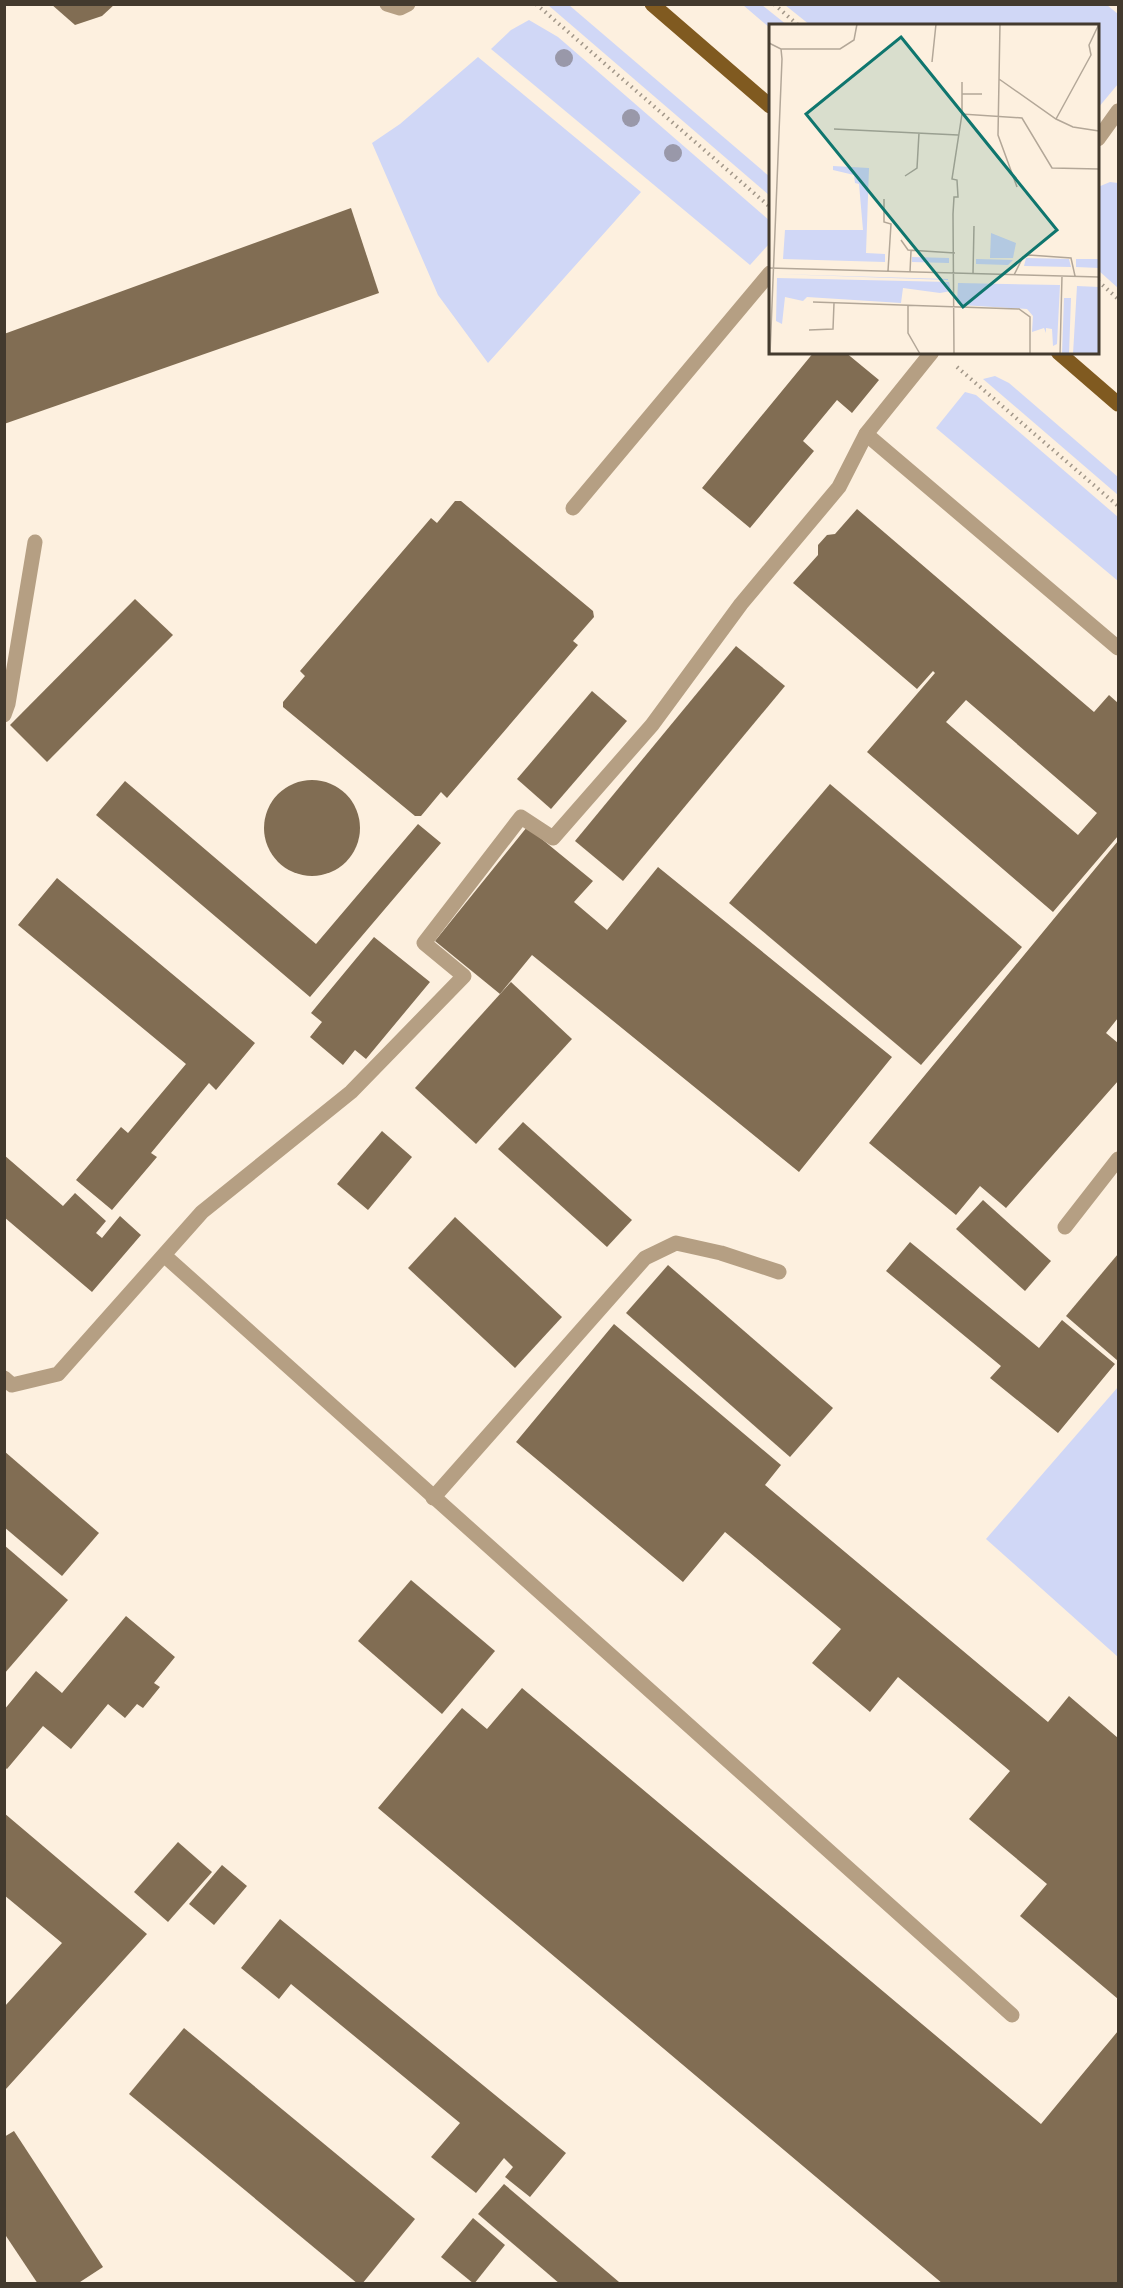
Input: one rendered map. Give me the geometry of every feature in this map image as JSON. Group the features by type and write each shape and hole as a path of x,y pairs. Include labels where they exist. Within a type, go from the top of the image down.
{"main road":[{"path":"652,4 769,104"},
{"path":"1060,354 1119,404"}],"street":[{"path":"387,4 400,8 408,4"},
{"path":"1099,138 1119,111"},
{"path":"573,508 769,275"},
{"path":"7,1385 58,1374 202,1212 351,1092 464,976 424,943 521,817 553,838 652,725 741,604 839,487 866,434 930,354"},
{"path":"866,434 1119,648"},
{"path":"4,715 8,704 35,542"},
{"path":"1065,1227 1119,1159"},
{"path":"433,1498 645,1258 676,1244 721,1253 779,1272"},
{"path":"165,1256 1012,2016"}],"path":[{"path":"536,4 769,205"},
{"path":"774,4 797,24"},
{"path":"1099,282 1119,299"},
{"path":"949,360 1119,506"}],"shaded area":[{"path":"548,5 569,5 769,176 769,195"},
{"path":"743,5 762,5 786,24 769,24 769,27"},
{"path":"785,5 1107,5 1118,14 1118,84 1099,107 1099,24 809,24"},
{"path":"529,20 558,37 769,220 769,244 750,265 491,49 511,30"},
{"path":"478,57 641,192 488,363 438,295 372,143 400,124"},
{"path":"1110,182 1118,183 1118,288 1099,271 1099,187"},
{"path":"995,376 1009,383 1118,477 1118,495 983,379"},
{"path":"965,392 976,395 1118,517 1118,581 936,428"},
{"path":"1118,1387 1118,1657 986,1539"}],"building":[{"path":"51,4 115,4 102,16 75,25"},
{"path":"351,208 379,293 4,424 4,334"},
{"path":"812,354 847,354 879,380 852,413 837,400 803,441 814,451 750,528 702,488"},
{"path":"455,501 461,501 593,611 594,617 573,641 578,645 447,798 441,792 421,816 415,816 283,707 283,702 305,676 300,671 431,518 437,523"},
{"path":"857,509 1094,712 1109,695 1118,703 1118,836 1053,912 867,752 935,673 933,671 917,689 793,583 818,555 818,545 827,535 835,534","holes":["966,700 1097,813 1078,835 946,722"]},
{"path":"135,599 173,635 47,762 10,725"},
{"path":"736,646 785,686 623,881 575,841"},
{"path":"592,691 627,721 551,809 517,779"},
{"path":"312,780 330,783 346,794 357,810 360,828 357,846 346,862 330,873 312,876 294,873 278,862 267,846 264,828 267,810 278,794 294,783"},
{"path":"125,781 316,944 418,824 441,843 310,997 96,815"},
{"path":"830,784 1022,947 921,1065 729,903"},
{"path":"527,827 593,881 574,902 607,930 658,867 892,1057 799,1172 532,955 500,994 435,941"},
{"path":"1118,841 1118,1018 1106,1033 1118,1043 1118,1081 1006,1208 980,1186 956,1215 869,1143"},
{"path":"57,878 255,1043 216,1090 209,1083 151,1153 157,1157 112,1210 76,1180 121,1127 128,1133 186,1064 18,925"},
{"path":"374,937 430,982 366,1059 355,1050 343,1065 310,1037 322,1022 311,1013"},
{"path":"511,982 572,1039 476,1144 415,1088"},
{"path":"523,1122 632,1220 607,1247 498,1149"},
{"path":"382,1131 412,1157 368,1210 337,1184"},
{"path":"4,1155 63,1206 75,1193 106,1221 96,1233 102,1238 120,1216 141,1235 92,1292 4,1217"},
{"path":"983,1200 1051,1261 1025,1291 956,1229"},
{"path":"455,1217 562,1317 515,1368 408,1268"},
{"path":"910,1242 1039,1348 1062,1320 1115,1364 1058,1433 990,1378 1001,1366 886,1271"},
{"path":"1118,1254 1118,1361 1066,1316"},
{"path":"668,1265 833,1408 790,1457 626,1313"},
{"path":"614,1324 781,1465 765,1485 1048,1722 1069,1696 1118,1738 1118,1999 1020,1916 1047,1884 969,1819 1010,1771 898,1677 870,1712 812,1663 841,1629 725,1532 683,1582 516,1442"},
{"path":"4,1451 99,1533 62,1576 4,1527"},
{"path":"4,1545 68,1600 4,1674"},
{"path":"411,1580 495,1651 442,1714 358,1641"},
{"path":"126,1616 175,1657 154,1683 160,1687 143,1708 137,1704 125,1718 108,1704 71,1749 43,1726 7,1769 4,1767 4,1710 36,1671 62,1693"},
{"path":"522,1688 1041,2124 1118,2031 1118,2284 943,2284 378,1808 462,1708 487,1729"},
{"path":"4,1813 147,1934 5,2090 5,2006 62,1943 4,1895"},
{"path":"178,1842 212,1872 168,1922 134,1892"},
{"path":"222,1865 247,1886 214,1925 189,1904"},
{"path":"280,1919 566,2153 530,2197 505,2177 513,2167 504,2158 476,2193 431,2157 460,2123 291,1984 279,1999 241,1968"},
{"path":"184,2028 415,2219 362,2284 358,2284 129,2094"},
{"path":"14,2131 103,2267 77,2284 38,2284 4,2233 4,2137"},
{"path":"504,2184 619,2282 617,2284 560,2284 478,2214"},
{"path":"473,2218 505,2245 474,2284 441,2257"}]}
